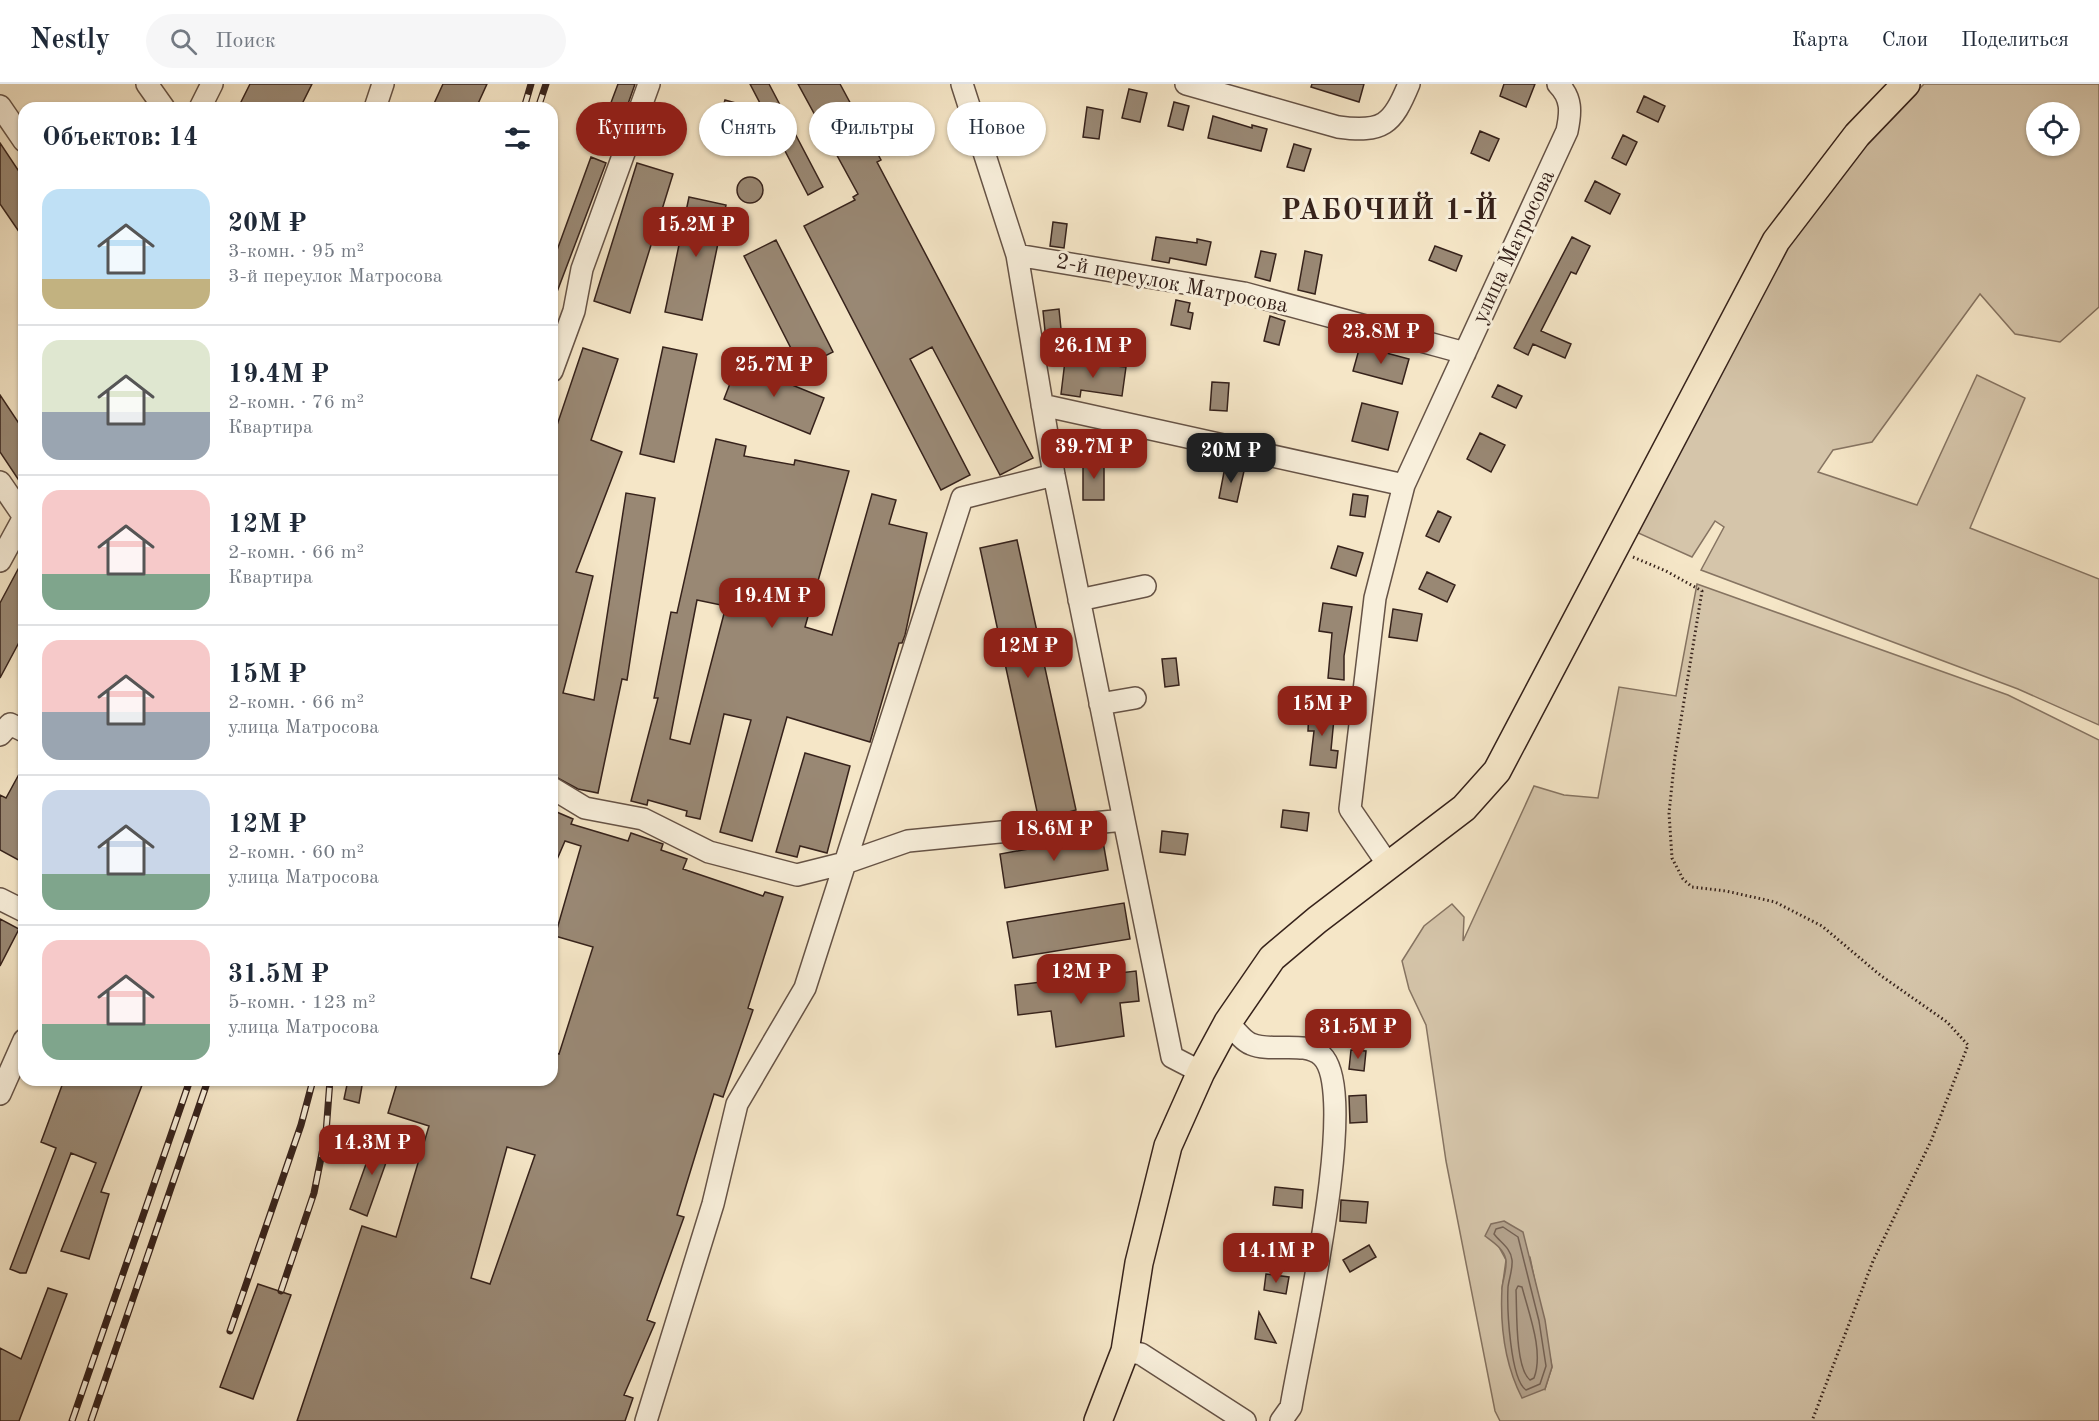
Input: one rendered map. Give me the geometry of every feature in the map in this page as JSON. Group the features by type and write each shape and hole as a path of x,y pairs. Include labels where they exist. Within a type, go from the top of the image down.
{"main road":[{"path":"1098,1421 1125,1351 1139,1263 1168,1146 1201,1072 1228,1022 1272,958 1317,920 1464,808 1497,771 1776,241 1857,135 1906,84"}],"street":[{"path":"147,84 160,102"},
{"path":"203,102 212,84"},
{"path":"377,102 383,84"},
{"path":"558,355 574,311 582,269 649,84"},
{"path":"962,84 1017,255 1054,475 1172,1057 1201,1072"},
{"path":"1186,84 1338,126 1357,129 1379,128 1391,120 1409,84"},
{"name":"улица Матросова","path":"1389,866 1350,809 1375,598 1404,485 1567,131 1570,102 1566,92 1558,84"},
{"path":"0,106 18,132"},
{"name":"2-й переулок Матросова","path":"1017,255 1244,293 1465,353"},
{"path":"1042,405 1404,485"},
{"path":"646,1421 713,1204 737,1104 805,988 962,498 1054,475"},
{"path":"0,482 18,508"},
{"path":"0,561 18,528"},
{"path":"1079,600 1145,586"},
{"path":"1100,704 1135,698"},
{"path":"0,735 10,724 18,728"},
{"path":"558,792 585,808 643,819 709,852 797,874 845,863 908,841 1124,820"},
{"path":"0,899 18,908"},
{"path":"1228,1022 1250,1044 1310,1050 1320,1054 1329,1064 1333,1081 1335,1131 1320,1260 1291,1407 1281,1421"},
{"path":"0,1094 18,1054"},
{"path":"1125,1351 1141,1354 1245,1421"}],"path":[{"path":"1614,550 1666,571 1702,591 1675,756 1669,813 1672,858 1683,879 1692,887 1726,891 1775,902 1822,926 1880,975 1947,1022 1968,1045 1931,1141 1873,1261 1812,1421"}],"shaded area":[{"path":"1924,84 2099,84 2099,307 2060,342 2015,334 1980,294 1872,442 1833,450 1818,472 1917,505 1977,375 2025,398 1970,528 2099,579 2099,725 2018,689 1701,570 1724,527 1715,521 1692,557 1636,532 1780,258 1849,162"},
{"path":"1697,584 2008,695 2099,740 2099,1421 1500,1421 1495,1411 1446,1161 1426,1025 1409,989 1402,961 1424,926 1452,904 1464,917 1463,941 1534,786 1564,795 1598,798 1619,687 1676,696","holes":["1499,1247 1530,1257 1552,1367 1545,1389 1502,1289 1506,1260"]}],"water":[{"path":"1504,1221 1523,1232 1545,1320 1552,1367 1545,1389 1522,1398 1511,1372 1503,1330 1502,1288 1506,1260 1501,1249 1485,1236 1491,1224"}],"building":[{"path":"250,84 312,84 303,102 241,102"},
{"path":"443,84 487,84 479,102 435,102"},
{"path":"618,84 635,84 629,102 611,102"},
{"path":"750,84 769,84 778,102 759,102"},
{"path":"798,84 840,84 850,102 809,102 809,104"},
{"path":"1312,84 1364,84 1359,102 1311,87"},
{"path":"1504,84 1535,84 1526,107 1500,96"},
{"path":"1129,89 1147,93 1140,122 1122,118"},
{"path":"1644,96 1665,106 1658,122 1637,112"},
{"path":"1174,102 1189,106 1183,130 1168,126"},
{"path":"1087,107 1103,110 1099,139 1083,137"},
{"path":"1213,116 1252,128 1252,125 1267,129 1261,151 1208,138"},
{"path":"1480,131 1499,139 1489,161 1471,153"},
{"path":"1623,135 1637,142 1626,165 1612,158"},
{"path":"797,137 823,187 808,195 788,156 797,156"},
{"path":"0,143 18,170 18,230 0,204"},
{"path":"1294,144 1311,149 1304,171 1287,167"},
{"path":"837,156 879,156 881,160 877,162 1033,458 1000,475 932,347 910,359 970,475 941,490 804,226 855,200 853,197 858,194"},
{"path":"591,157 606,163 558,289 558,248"},
{"path":"637,163 673,174 630,313 594,301"},
{"path":"750,177 759,181 763,190 759,199 750,203 741,199 737,190 741,181"},
{"path":"1595,181 1620,194 1610,214 1585,201"},
{"path":"689,197 726,205 702,320 665,312"},
{"path":"1053,222 1067,224 1064,248 1050,246"},
{"path":"1156,237 1197,243 1197,239 1211,242 1206,265 1170,258 1169,263 1152,260"},
{"path":"1572,237 1590,246 1576,274 1571,272 1541,331 1571,344 1565,358 1533,344 1528,355 1514,348"},
{"path":"776,240 833,352 801,368 744,256"},
{"path":"1435,246 1462,256 1456,271 1429,260"},
{"path":"1261,251 1276,254 1270,281 1255,277"},
{"path":"1305,251 1322,255 1315,294 1298,290"},
{"path":"1176,300 1190,303 1188,312 1193,313 1190,329 1171,325"},
{"path":"1059,309 1062,339 1046,341 1043,311"},
{"path":"1270,316 1285,321 1279,345 1264,341"},
{"path":"1360,346 1409,359 1402,384 1353,371"},
{"path":"663,347 697,354 674,462 640,454"},
{"path":"583,348 618,359 591,440 622,452 576,572 593,576 563,693 594,700 626,493 655,498 627,680 622,679 598,793 578,789 558,778 558,422"},
{"path":"1065,361 1126,367 1122,396 1081,390 1080,397 1061,394"},
{"path":"738,363 824,398 810,434 724,399"},
{"path":"1212,382 1229,383 1227,411 1210,410"},
{"path":"1498,385 1522,396 1516,408 1492,397"},
{"path":"0,395 18,422 18,479 0,452"},
{"path":"1362,403 1398,412 1388,450 1352,441"},
{"path":"1480,433 1505,445 1491,472 1467,459"},
{"path":"716,439 746,446 744,456 794,465 795,460 849,471 805,627 832,635 872,494 896,500 889,524 927,533 905,635 902,643 899,643 870,742 787,717 752,841 720,832 751,720 724,714 700,819 686,816 687,811 648,800 647,805 631,801 658,698 654,698 671,612 677,613","holes":["697,600 726,606 690,744 670,739"]},
{"path":"1083,460 1104,460 1104,500 1083,500"},
{"path":"1225,467 1244,471 1237,502 1219,498"},
{"path":"1353,494 1368,496 1365,517 1350,515"},
{"path":"1438,511 1451,517 1439,542 1426,536"},
{"path":"1017,540 1076,810 1065,813 1038,816 980,548"},
{"path":"1338,546 1363,553 1356,576 1331,568"},
{"path":"18,569 18,644 0,678 0,603"},
{"path":"1427,572 1455,585 1447,602 1419,589"},
{"path":"1323,603 1352,607 1344,656 1344,680 1328,678 1332,633 1319,631"},
{"path":"1393,609 1422,614 1417,641 1389,637"},
{"path":"1176,658 1179,685 1165,687 1162,659"},
{"path":"1309,706 1335,708 1331,750 1338,751 1336,768 1310,765 1314,731 1308,731"},
{"path":"805,753 850,766 827,853 800,846 797,857 776,852"},
{"path":"18,776 18,860 0,850 0,795 6,798"},
{"path":"1283,810 1309,813 1307,831 1281,827"},
{"path":"558,813 573,819 571,824 628,841 631,833 663,844 661,850 687,859 683,869 763,896 765,892 783,897 748,1008 753,1010 723,1097 714,1094 677,1215 684,1217 647,1320 655,1323 624,1395 633,1398 625,1421 297,1421 362,1226 396,1237 429,1126 388,1113 396,1086 558,1086 558,1054 593,947 558,937 558,926 581,846 565,841 558,857","holes":["507,1147 535,1155 490,1284 471,1278"]},
{"path":"1162,831 1188,834 1185,855 1160,852"},
{"path":"1102,836 1108,870 1005,888 1000,854"},
{"path":"1124,903 1130,939 1013,958 1007,922"},
{"path":"0,919 18,928 18,931 0,966"},
{"path":"1136,971 1139,1001 1120,1003 1124,1036 1056,1047 1051,1011 1018,1015 1015,985"},
{"path":"1351,1050 1366,1051 1364,1071 1349,1069"},
{"path":"62,1086 142,1086 101,1192 109,1194 89,1259 61,1251 96,1163 71,1153 26,1273 20,1273 10,1269 56,1148 41,1142"},
{"path":"347,1086 362,1086 359,1103 344,1099"},
{"path":"1366,1095 1367,1122 1350,1123 1349,1096"},
{"path":"376,1136 393,1143 367,1216 350,1209"},
{"path":"1275,1187 1303,1190 1302,1208 1273,1205"},
{"path":"1341,1200 1368,1202 1366,1223 1340,1221"},
{"path":"1369,1245 1376,1257 1350,1272 1343,1260"},
{"path":"1282,1246 1307,1250 1305,1263 1280,1260"},
{"path":"1266,1274 1289,1277 1286,1294 1264,1290"},
{"path":"258,1284 291,1295 253,1399 220,1387"},
{"path":"48,1288 67,1294 19,1421 0,1421 0,1348 21,1359"},
{"path":"1259,1312 1276,1343 1255,1339"}],"railway":[{"path":"526,102 531,84"},
{"path":"540,102 546,84"},
{"path":"72,1421 188,1086"},
{"path":"91,1421 206,1086"},
{"path":"230,1331 301,1125 311,1086"},
{"path":"281,1291 314,1193 326,1133 330,1086"}],"district":[{"name":"РАБОЧИЙ 1‑Й","path":"1390,212"}]}
